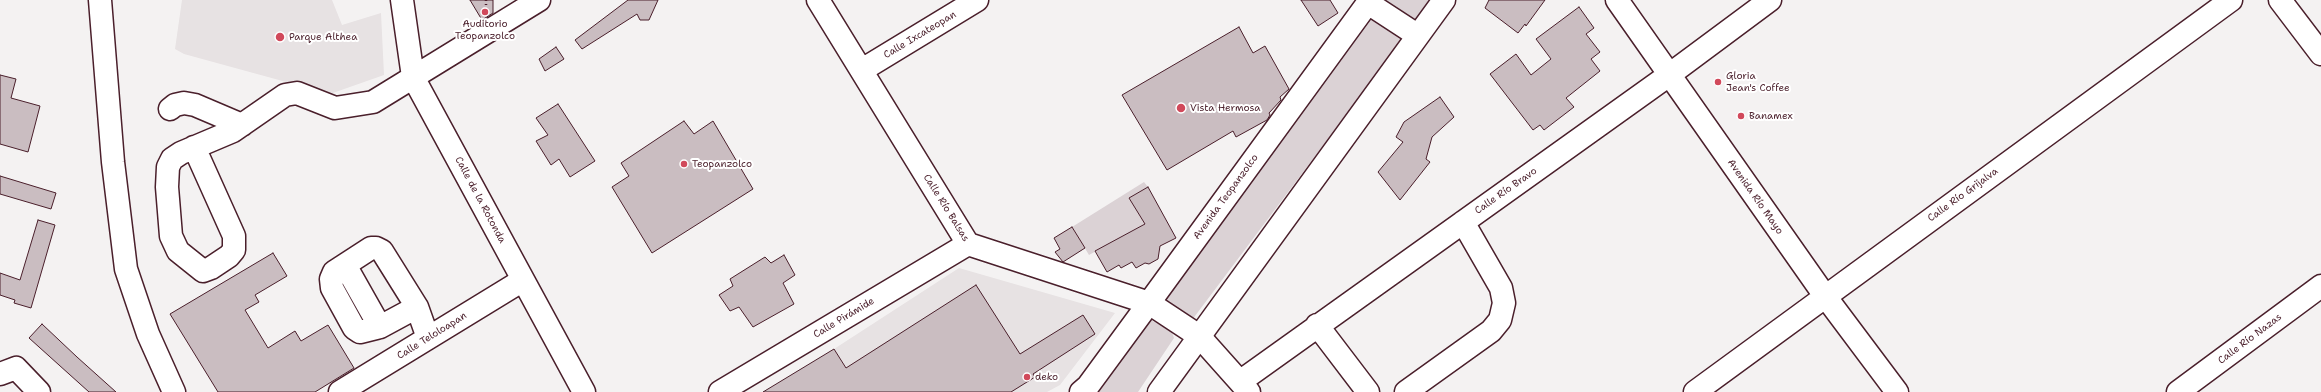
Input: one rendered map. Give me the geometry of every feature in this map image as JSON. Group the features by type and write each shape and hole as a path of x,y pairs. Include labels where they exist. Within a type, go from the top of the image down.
{"street":[{"path":"100,0 113,162 126,269 148,334 174,392"},
{"name":"Calle de la Rotonda","path":"402,0 413,77 584,392"},
{"path":"194,147 234,236 234,250 229,256 211,268 203,271 178,251 171,236 167,187 168,167 172,159 194,147 242,125 273,101 285,95 297,94 335,108 373,102 539,0"},
{"name":"Calle Río Balsas","path":"818,0 968,244 1149,303 1199,336 1245,387"},
{"name":"Calle Ixcateopan","path":"862,70 977,0"},
{"path":"1159,392 1417,35 1444,0"},
{"name":"Avenida Río Mayo","path":"1616,0 1825,296 1897,392"},
{"name":"Calle Río Bravo","path":"1245,387 1317,325 1669,75 1770,0"},
{"name":"Calle Río Grijalva","path":"1695,392 2231,0"},
{"path":"2280,0 2321,54"},
{"path":"1369,1 1417,35"},
{"name":"Avenida Teopanzolco","path":"1081,392 1088,386 1369,1"},
{"path":"170,109 175,105 184,103 195,105 242,125"},
{"path":"1406,392 1491,331 1500,320 1504,303 1501,288 1463,222"},
{"name":"Calle Pirámide","path":"720,392 968,244"},
{"path":"417,306 380,327 345,265 371,248 376,248 382,251 417,306 434,335"},
{"name":"Calle Teloloapan","path":"340,392 363,386 434,335 523,280"},
{"name":"Calle Río Nazas","path":"2178,392 2321,286"},
{"path":"1317,325 1368,392"},
{"path":"0,374 16,368 39,392"}],"shaded area":[{"name":"Parque Althea","path":"182,0 332,0 342,25 381,13 384,75 330,94 184,54 175,49"},
{"path":"1380,0 1430,0 1391,55 1192,320 1155,301"},
{"path":"1144,182 1148,187 1129,198 1145,224 1089,255 1072,227"},
{"path":"959,268 1115,313 1060,385 1047,392 862,392 834,349"},
{"path":"1148,319 1171,330 1174,338 1138,392 1086,392"}],"building":[{"name":"Auditorio Teopanzolco","path":"470,0 493,0 493,13 482,20"},
{"path":"628,0 658,0 649,20 640,20 637,14 582,49 575,40"},
{"path":"1301,0 1330,0 1338,13 1318,26"},
{"path":"1489,0 1545,0 1526,26 1525,24 1518,33 1485,8"},
{"path":"1579,7 1594,28 1586,34 1600,52 1591,59 1600,71 1566,98 1574,107 1544,130 1540,125 1533,130 1490,74 1516,54 1531,75 1551,59 1536,39"},
{"path":"1239,27 1253,53 1265,46 1289,89 1280,97 1281,100 1269,113 1270,115 1267,120 1236,137 1233,131 1167,170 1122,95"},
{"path":"556,47 564,59 545,71 539,59"},
{"path":"0,75 16,79 11,98 40,106 28,152 0,144"},
{"path":"1440,97 1454,117 1432,137 1426,159 1430,162 1400,200 1378,172 1403,142 1396,137 1404,122"},
{"path":"558,104 595,161 570,177 559,159 551,165 536,141 548,135 536,118"},
{"path":"684,121 694,134 713,121 753,189 652,253 612,187 629,176 621,163"},
{"path":"0,176 56,193 51,209 0,194"},
{"path":"1148,187 1176,238 1160,246 1158,259 1149,264 1145,263 1136,268 1132,262 1121,268 1119,265 1107,272 1095,251 1145,224 1129,198"},
{"path":"38,220 55,225 31,308 14,303 15,300 0,295 0,273 20,280"},
{"path":"1072,227 1085,248 1063,262 1055,252 1060,249 1054,238"},
{"path":"273,253 287,276 255,295 259,302 245,310 268,348 295,331 301,341 328,325 354,368 315,392 218,392 170,314"},
{"path":"784,255 795,275 783,283 794,304 753,327 739,307 730,311 719,295 733,286 730,279 765,257 771,263"},
{"path":"976,285 1020,354 1083,315 1095,334 1033,374 1035,377 1011,392 763,392 834,349 846,368"},
{"path":"42,324 116,392 89,392 29,338"}],"place":[{"name":"Auditorio Teopanzolco","path":"485,12"},
{"name":"Parque Althea","path":"280,37"},
{"name":"Gloria Jean's Coffee","path":"1718,82"},
{"name":"Vista Hermosa","path":"1181,108"},
{"name":"Banamex","path":"1741,116"},
{"name":"Teopanzolco","path":"684,164"},
{"name":"deko","path":"1027,377"}]}
